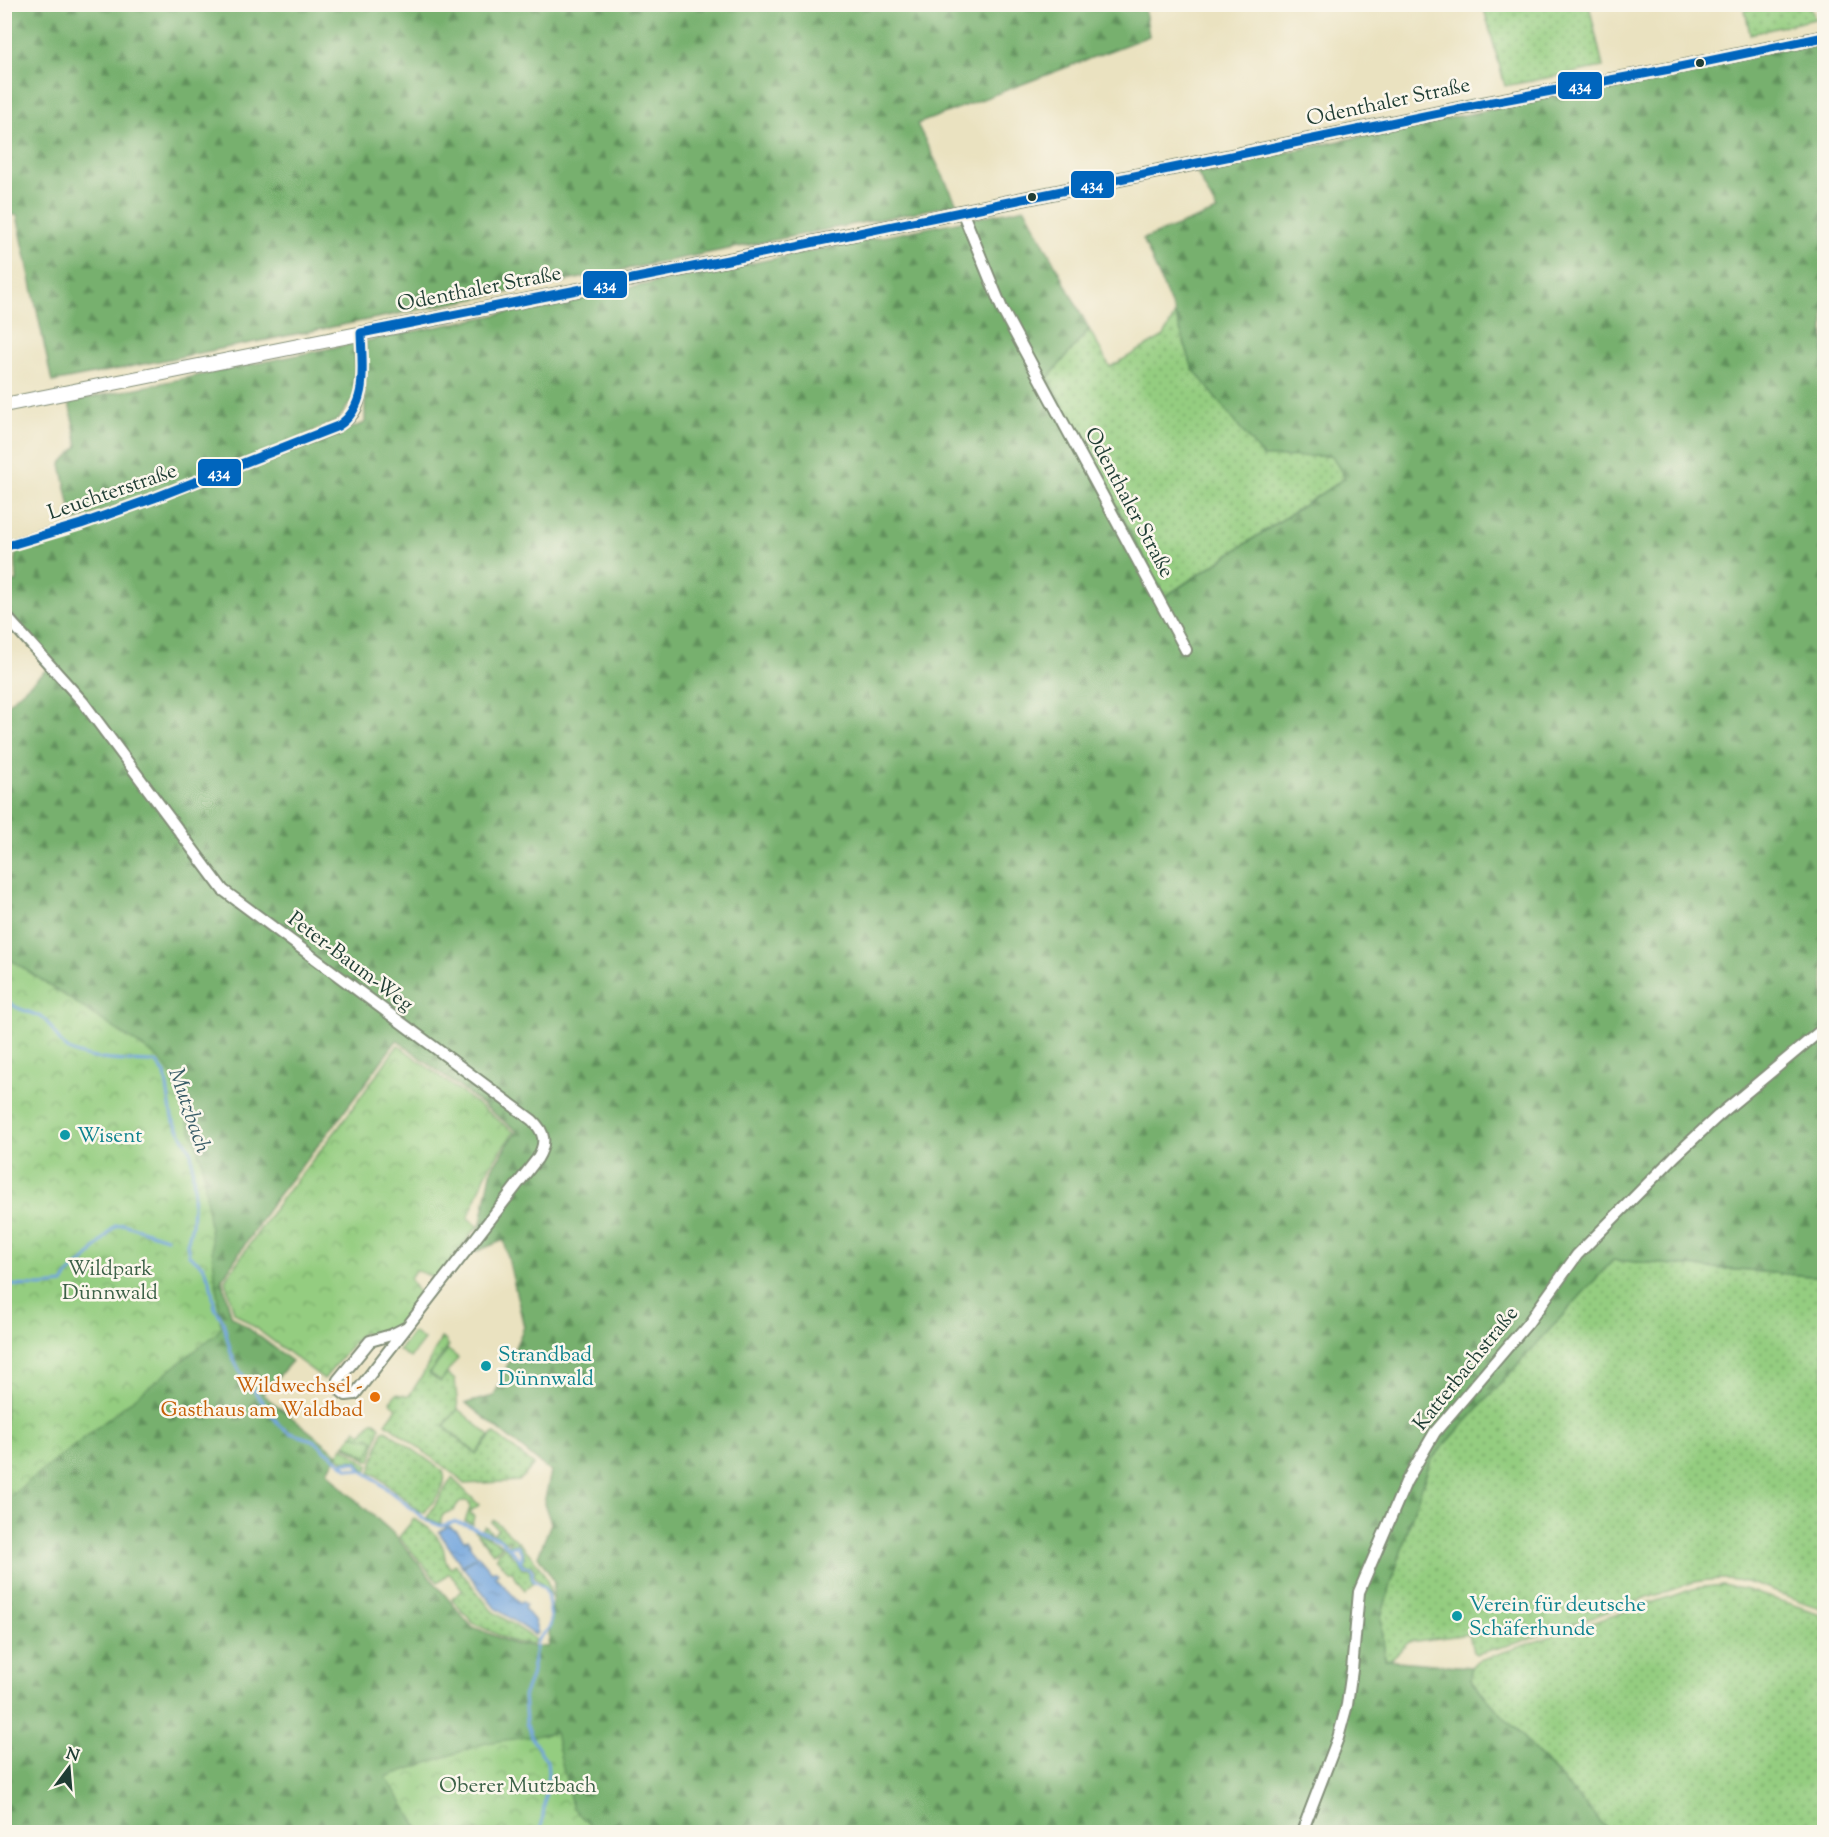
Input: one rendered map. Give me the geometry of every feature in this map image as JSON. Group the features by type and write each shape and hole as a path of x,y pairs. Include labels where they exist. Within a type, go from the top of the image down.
{"main road":[{"name":"Odenthaler Straße","path":"4,405 962,212 1487,103 1670,69 1824,37"}],"street":[{"name":"Odenthaler Straße","path":"962,212 1003,311 1186,650"},
{"name":"Leuchterstraße","path":"4,547 81,524 143,502 335,428 347,421 355,412 359,400 361,333"},
{"name":"Peter-Baum-Weg","path":"4,614 83,702 223,890 532,1120 542,1131 544,1142 537,1159 407,1327 355,1394 346,1395 341,1391 338,1380 370,1341 391,1335 407,1327"},
{"name":"Katterbachstraße","path":"1302,1833 1338,1738 1347,1704 1353,1670 1359,1592 1406,1482 1422,1451 1435,1432 1528,1323 1577,1255 1710,1124 1824,1028"}],"green space":[{"path":"5,4 1144,4 1149,36 917,124 957,204 52,382 17,215 5,215"},
{"path":"1483,5 1589,5 1603,67 1505,86"},
{"path":"1744,5 1810,5 1815,19 1750,34"},
{"path":"1824,40 1824,1277 1613,1260 1431,1460 1381,1617 1385,1660 1471,1667 1470,1680 1610,1832 5,1832 4,707 54,663 5,608 5,581 17,582 15,550 75,531 365,423 366,341 1025,208 1089,329 1048,378 1165,597 1345,478 1332,456 1263,457 1193,369 1175,314 1143,239 1217,211 1196,171","holes":["397,1040 517,1131 492,1168 475,1252 504,1240 524,1327 494,1396 466,1403 551,1472 544,1503 551,1523 538,1556 554,1581 548,1647 513,1644 471,1626 393,1533 342,1488 328,1471 338,1454 262,1394 292,1361 231,1315 222,1279 275,1199 335,1124"]},
{"path":"1175,314 1193,369 1333,456 1345,478 1164,597 1048,378 1089,329 1110,367 1164,336"},
{"path":"356,343 355,396 338,420 282,445 73,522 61,464 78,446 69,402"},
{"name":"Wildpark Dünnwald","path":"5,956 156,1056 170,1072 202,1161 221,1327 216,1334 5,1500"},
{"path":"398,1045 514,1132 489,1167 468,1218 478,1226 439,1275 433,1277 415,1270 410,1278 421,1298 397,1327 389,1332 369,1337 363,1332 324,1379 234,1312 225,1280 279,1202 339,1127"},
{"path":"1613,1260 1824,1277 1824,1609 1760,1586 1735,1580 1694,1582 1517,1643 1476,1654 1473,1652 1469,1634 1409,1642 1390,1660 1385,1660 1381,1617 1431,1460"},
{"path":"413,1332 424,1340 410,1358 399,1350"},
{"path":"441,1338 449,1346 429,1373 440,1382 447,1374 455,1380 458,1409 443,1426 476,1454 494,1433 534,1465 519,1481 464,1484 386,1423 397,1408 390,1402 396,1394 409,1396"},
{"path":"448,1350 458,1358 441,1381 430,1373"},
{"path":"458,1409 490,1436 476,1453 444,1426"},
{"path":"372,1421 380,1427 371,1461 369,1461 344,1445 346,1444 367,1457 374,1440 352,1435 356,1429 362,1434"},
{"path":"386,1430 443,1471 445,1477 442,1488 424,1513 376,1475 370,1473 383,1431"},
{"path":"352,1435 374,1440 367,1457 346,1444"},
{"path":"343,1447 369,1465 367,1471 358,1461 344,1461 337,1456"},
{"path":"452,1478 479,1505 470,1512 474,1517 472,1524 465,1521 470,1508 469,1502 466,1501 459,1502 454,1511 444,1514 441,1524 427,1518"},
{"path":"414,1519 437,1536 450,1568 455,1564 492,1611 535,1639 533,1644 513,1642 473,1623 452,1599 463,1590 449,1573 438,1582 399,1537"},
{"path":"494,1520 521,1545 538,1565 545,1576 551,1598 548,1590 534,1575 535,1571 532,1566 524,1565 522,1562 524,1553 517,1543 510,1546 508,1544 510,1539 506,1542 482,1530 485,1526 493,1534 498,1529 491,1522"},
{"path":"474,1529 503,1545 493,1553"},
{"path":"505,1546 516,1557 522,1569 529,1569 533,1583 525,1590 512,1571 508,1571 496,1557"},
{"path":"1723,1585 1747,1590 1824,1615 1824,1832 1610,1832 1470,1680 1471,1667 1477,1661 1696,1588"},
{"name":"Oberer Mutzbach","path":"555,1733 572,1807 596,1832 421,1832 386,1777 486,1743"}],"water":[{"path":"448,1526 457,1531 465,1541 467,1539 469,1545 492,1572 495,1570 498,1573 495,1576 520,1603 522,1601 526,1605 524,1608 534,1620 538,1633 535,1635 495,1608 463,1567 476,1556 462,1566 439,1532"}],"waterway":[{"name":"Mutzbach","path":"4,997 16,1007 45,1020 61,1043 71,1051 108,1060 156,1062 165,1074 172,1118 191,1151 194,1186 192,1225 187,1244 189,1255 203,1266 210,1281 215,1308 223,1321 231,1353 239,1370 280,1426 290,1433 313,1440 347,1468 362,1471 372,1477 426,1520 441,1526 454,1522 464,1524 500,1539 518,1557 522,1566 529,1567 534,1581 544,1587 551,1619 550,1627 537,1641 531,1677 524,1694 526,1723 534,1742 547,1761 548,1773 541,1832"},
{"path":"4,1285 63,1284 69,1274 88,1257 115,1226 123,1224 166,1238"},
{"name":"Mutzbach","path":"342,1463 357,1463 362,1471"},
{"name":"Mutzbach","path":"509,1547 517,1546 520,1550 522,1555 520,1562"}],"transit line":[{"name":"434","path":"361,333 743,257 1487,103 1670,69 1824,37"},
{"name":"434","path":"4,547 81,524 154,498 338,426 355,408 362,384 361,333"}],"place":[{"name":"Wisent","path":"65,1135"},
{"name":"Strandbad Dünnwald","path":"486,1366"},
{"name":"Wildwechsel - Gasthaus am Waldbad","path":"375,1397"},
{"name":"Verein für deutsche Schäferhunde","path":"1457,1616"}]}
